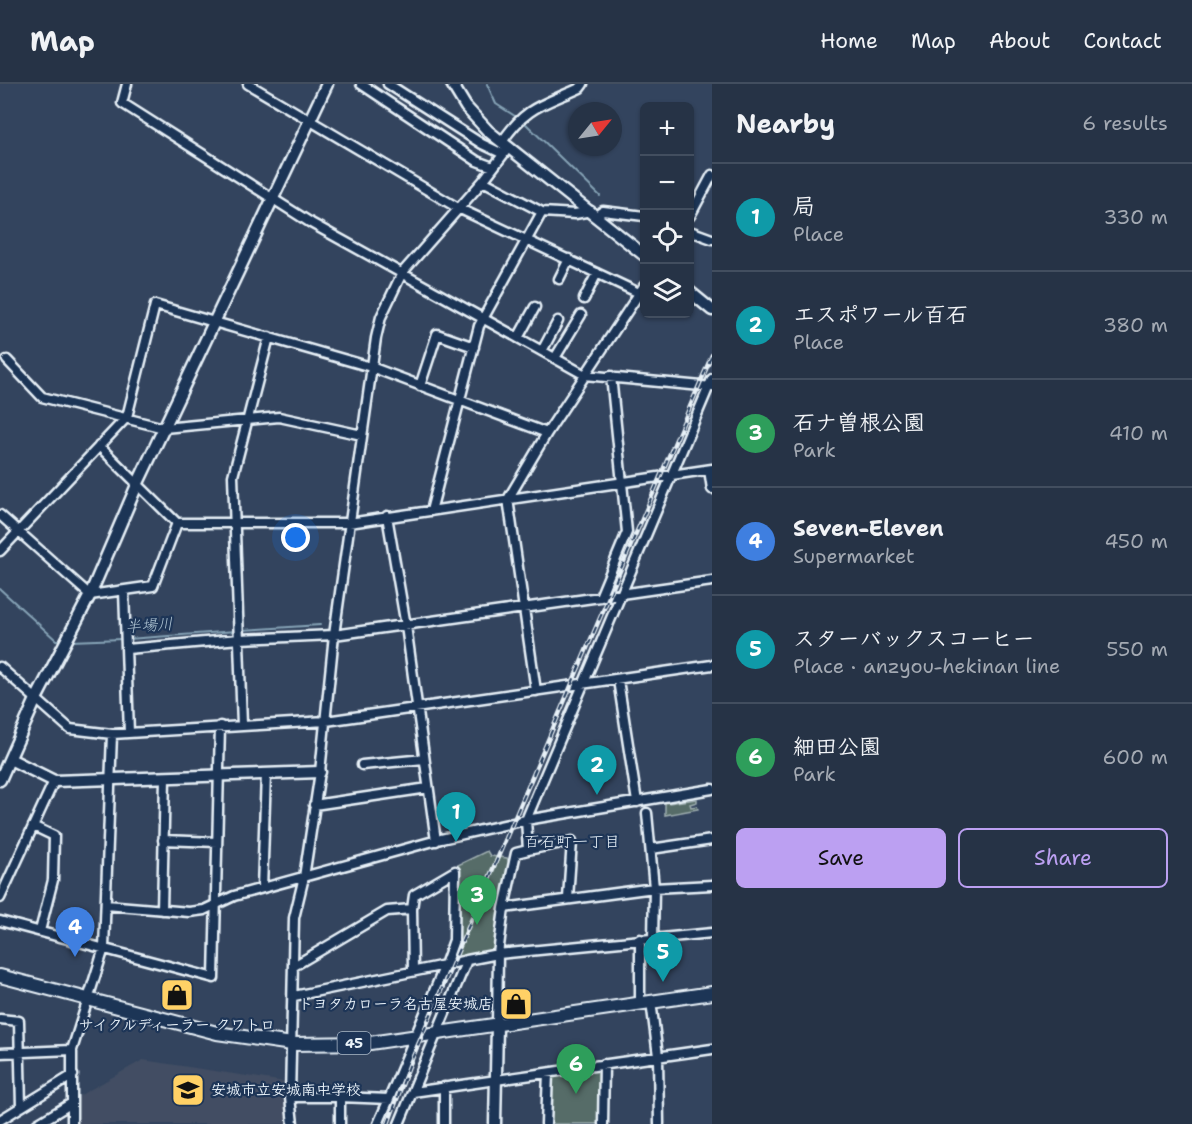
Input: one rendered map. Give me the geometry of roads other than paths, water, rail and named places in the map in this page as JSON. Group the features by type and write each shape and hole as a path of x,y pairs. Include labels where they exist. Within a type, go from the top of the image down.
{"main road":[{"name":"45","path":"0,976 217,1033 292,1044 370,1043 712,993"}],"street":[{"path":"127,84 122,103 273,200 585,375 711,384 526,820 528,850"},
{"path":"248,84 458,208 597,273 640,288"},
{"path":"0,780 36,699 90,595 137,485 327,84"},
{"path":"361,84 477,161 493,167"},
{"path":"388,84 482,144 505,148"},
{"path":"452,84 477,122 505,148 640,251"},
{"path":"292,1124 290,1097 294,918 304,877 320,772 334,635 349,523 371,367 381,317 402,273 483,181 505,148 519,119 583,84"},
{"path":"693,210 712,175"},
{"path":"483,181 542,212 593,214 603,211 640,215"},
{"path":"431,511 483,318 542,212"},
{"path":"694,232 712,239"},
{"path":"559,279 568,259"},
{"path":"584,299 597,273"},
{"path":"536,691 508,499 547,433 640,292"},
{"path":"694,295 712,310"},
{"path":"0,551 16,531 127,417 155,305 371,367 547,433"},
{"path":"518,338 535,307"},
{"path":"555,358 580,315"},
{"path":"542,351 558,321"},
{"path":"420,386 437,334 474,347"},
{"path":"242,725 233,476 269,337"},
{"path":"7,360 42,397 164,428 279,417 362,435"},
{"path":"600,597 627,532 610,376"},
{"path":"99,446 177,523 234,521 349,523 710,470 712,489"},
{"path":"0,515 90,595 153,586 177,523"},
{"path":"387,516 406,626 436,841"},
{"path":"127,649 239,639 334,635 712,581"},
{"path":"124,591 129,733"},
{"path":"0,667 70,729 112,734 326,721 583,686 712,665"},
{"path":"618,680 637,802"},
{"path":"0,921 214,978 220,726"},
{"path":"72,1124 72,1050 104,948 112,734"},
{"path":"10,759 54,781 110,781 320,772"},
{"path":"362,765 424,759"},
{"path":"262,888 266,774"},
{"path":"162,910 165,778"},
{"path":"0,898 54,781"},
{"path":"314,805 428,788"},
{"path":"106,905 189,912 204,910 262,888 436,841 526,820 712,789"},
{"path":"647,813 654,888 654,939"},
{"path":"33,826 54,836 53,880 40,931"},
{"path":"163,840 217,842"},
{"path":"651,849 712,840"},
{"path":"495,1124 498,954 504,908 516,853 572,841 568,898"},
{"path":"378,1124 454,940 455,871 414,895 412,909 413,970"},
{"path":"504,908 654,888 712,885"},
{"path":"294,966 387,911 412,909"},
{"path":"294,996 498,954 712,933"},
{"path":"640,939 646,1002 658,1056 659,1124"},
{"path":"399,1124 467,960"},
{"path":"0,1019 19,1021 21,1107"},
{"path":"412,1092 712,1049"},
{"path":"0,1053 72,1050"},
{"path":"603,1124 604,1064"},
{"path":"546,1124 548,1073"},
{"path":"0,1120 73,1075"},
{"path":"444,1087 444,1124"},
{"path":"290,1097 389,1099"},
{"path":"340,1097 340,1124"},
{"path":"38,1124 72,1103"}],"waterway":[{"path":"487,84 496,104 518,118"},
{"path":"523,121 600,196"},
{"name":"半場川","path":"0,589 56,640 62,640"},
{"name":"半場川","path":"242,630 320,625"},
{"name":"半場川","path":"128,639 236,631"},
{"name":"半場川","path":"71,641 122,639"}],"railway":[{"path":"388,1124 409,1066 712,355"}],"place":[{"name":"エスポワール百石","path":"597,795"},
{"name":"局","path":"456,842"},
{"name":"石ナ曽根公園","path":"477,925"},
{"name":"Seven-Eleven","path":"75,957"},
{"name":"スターバックスコーヒー","path":"663,982"},
{"name":"サイクルディーラー クワトロ","path":"177,995"},
{"name":"トヨタカローラ名古屋安城店","path":"516,1004"},
{"name":"安城市立安城南中学校","path":"188,1090"},
{"name":"細田公園","path":"576,1094"}],"district":[{"name":"百石町一丁目","path":"572,841"}]}
